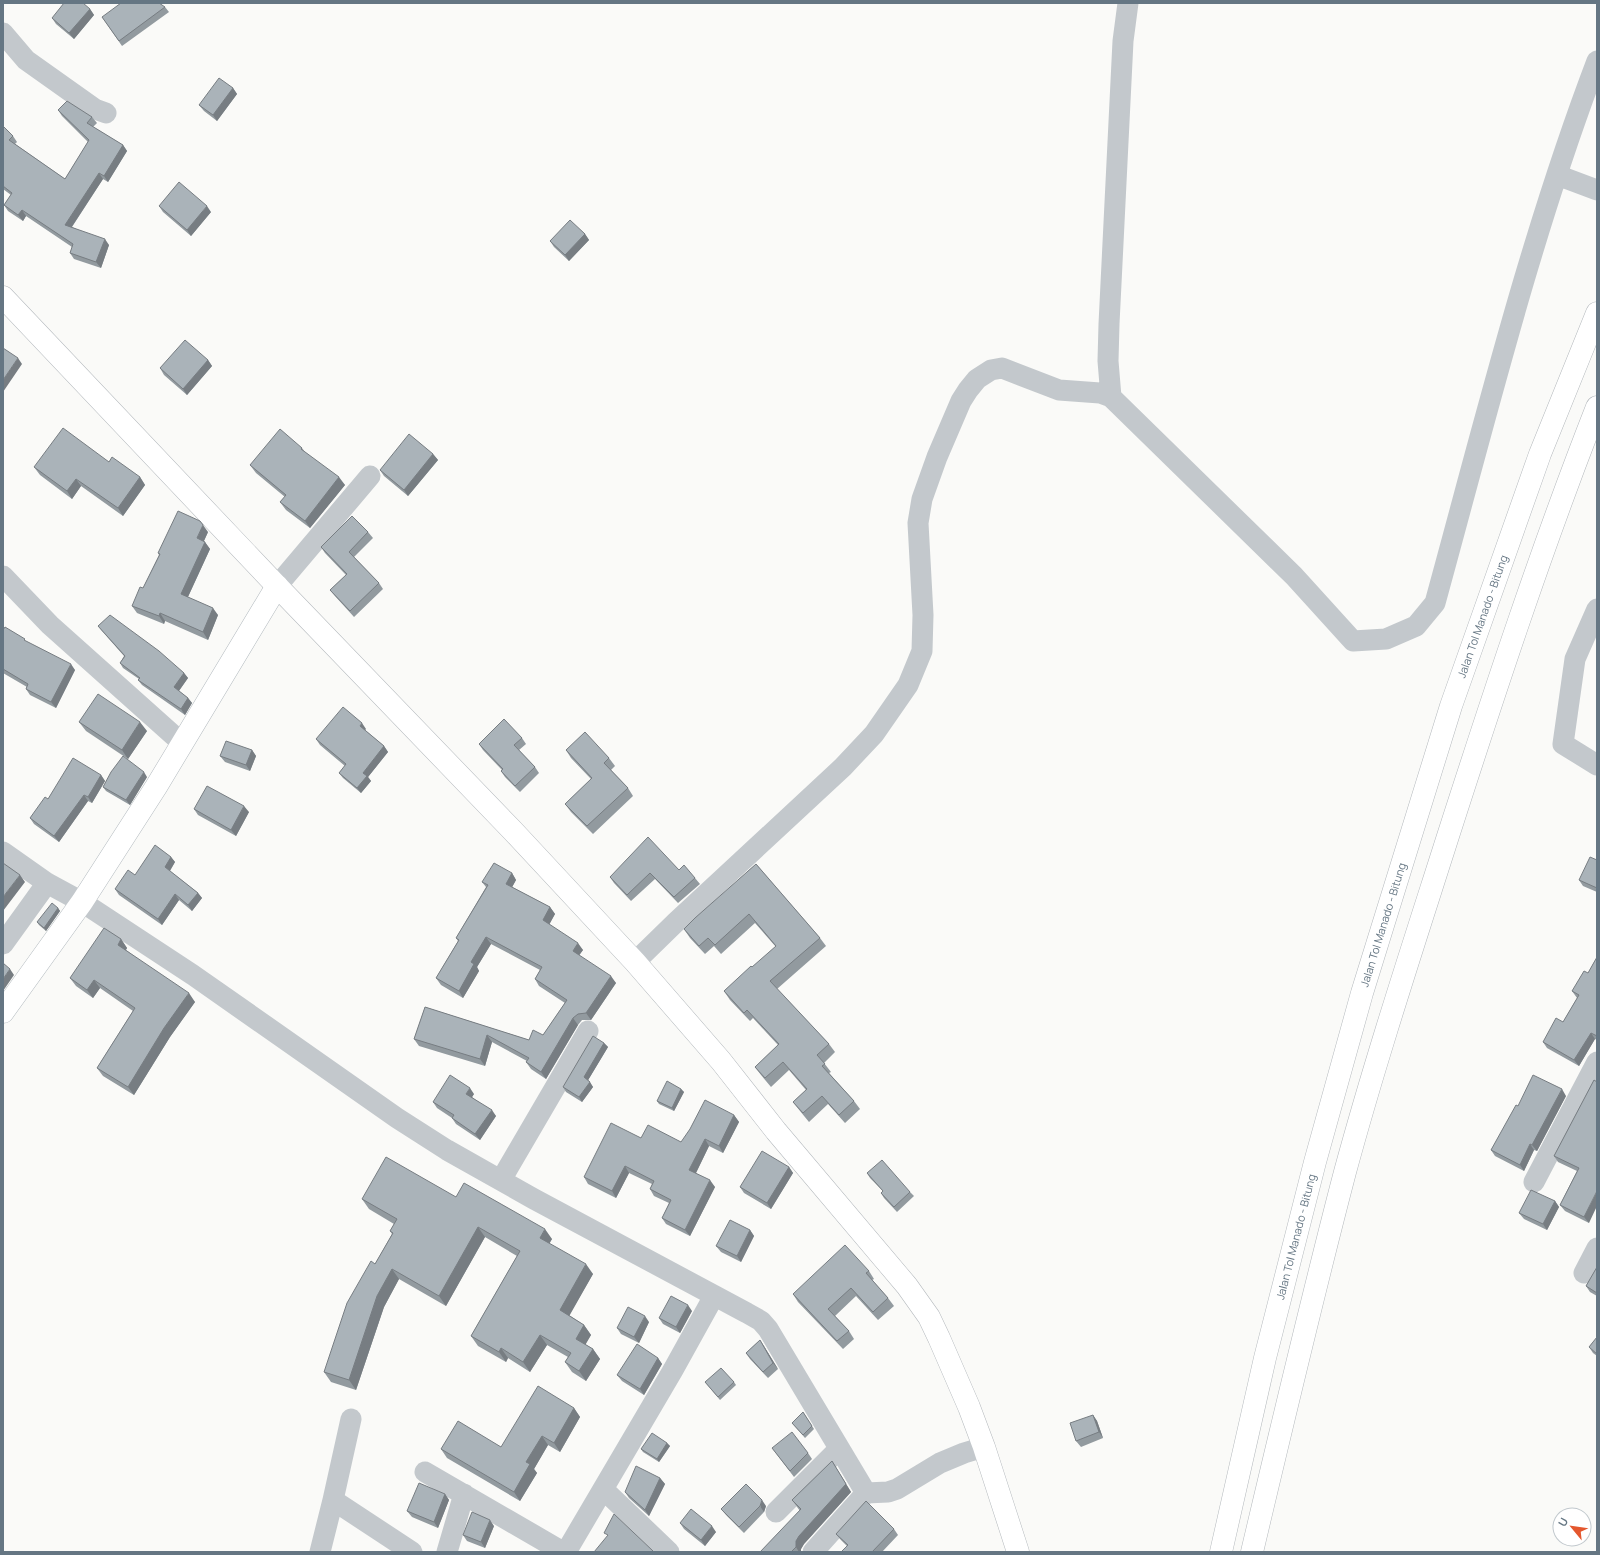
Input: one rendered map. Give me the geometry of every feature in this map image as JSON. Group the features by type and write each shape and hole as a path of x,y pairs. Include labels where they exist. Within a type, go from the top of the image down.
{"main road":[{"path":"3,297 277,586 513,831 635,962 721,1061 776,1131 907,1286 928,1317 939,1338 969,1407 984,1447 1018,1552"},
{"name":"Jalan Tol Manado - Bitung","path":"1221,1552 1265,1358 1313,1170 1362,993 1451,706 1540,454 1597,313"},
{"path":"1252,1552 1297,1364 1346,1171 1394,1003 1486,717 1573,469 1597,407"},
{"path":"3,1012 82,902 156,787 277,586"}],"street":[{"path":"1111,397 1108,360 1109,324 1122,42 1128,3"},
{"path":"3,33 26,60 95,109 106,113"},
{"path":"635,962 843,767 874,734 908,685 922,651 923,615 918,523 922,499 937,457 961,401 977,380 991,370 1002,368 1059,390 1100,393 1111,397 1294,576 1353,641 1386,639 1416,626 1435,603 1512,320 1578,110 1597,61"},
{"path":"1557,176 1597,190"},
{"path":"277,586 370,476"},
{"path":"3,576 50,626 182,743"},
{"path":"1597,609 1575,659 1563,744 1597,765"},
{"path":"3,852 47,883 82,902 193,975 397,1118 447,1150 534,1200 761,1322 768,1329 866,1493"},
{"path":"3,944 47,883"},
{"path":"501,1180 588,1031"},
{"path":"1534,1182 1597,1062"},
{"path":"1584,1273 1597,1248"},
{"path":"425,1472 565,1552 669,1377 714,1296"},
{"path":"320,1552 351,1419"},
{"path":"866,1493 888,1492 897,1489 940,1463 984,1447"},
{"path":"776,1512 839,1449"},
{"path":"603,1489 669,1552"},
{"path":"824,1548 866,1493"},
{"path":"447,1552 464,1494"},
{"path":"333,1500 412,1552"}],"building":[{"path":"64,3 83,3 90,9 69,33 52,18"},
{"path":"121,3 159,3 165,7 119,41 102,17"},
{"path":"219,78 233,88 213,115 199,105"},
{"path":"67,101 92,117 87,123 123,145 104,176 99,173 65,225 105,239 96,262 70,253 73,244 22,210 18,215 4,205 12,193 3,186 3,126 13,136 9,140 65,179 89,140 58,110"},
{"path":"179,182 207,206 187,230 159,206"},
{"path":"570,220 585,234 565,255 550,241"},
{"path":"185,340 208,360 183,389 160,368"},
{"path":"3,348 18,358 3,380"},
{"path":"63,428 109,462 112,457 140,477 118,508 76,479 67,491 34,467"},
{"path":"280,429 302,448 301,449 339,477 305,521 280,502 286,495 250,465"},
{"path":"409,434 433,454 404,490 380,470"},
{"path":"178,511 200,521 203,525 197,538 205,542 181,594 213,608 203,632 160,613 159,616 132,606 140,587 143,588 160,554 158,553"},
{"path":"352,516 368,532 349,552 379,583 350,611 330,590 347,574 321,547"},
{"path":"110,615 159,651 184,673 174,687 188,698 181,709 138,680 140,678 120,663 125,656 98,626"},
{"path":"5,627 25,639 24,640 71,664 51,702 26,689 28,684 3,669 3,630"},
{"path":"98,694 140,722 122,750 79,722"},
{"path":"343,707 362,723 360,726 384,746 363,773 367,776 357,788 339,773 346,764 316,739"},
{"path":"504,719 522,738 514,745 535,767 515,786 501,771 503,769 479,744"},
{"path":"585,732 609,758 604,763 628,788 587,826 565,804 592,778 566,750"},
{"path":"226,741 252,750 246,765 220,756"},
{"path":"123,756 144,772 126,800 103,787 111,772"},
{"path":"73,758 101,775 88,797 84,795 54,836 30,818 45,797 48,799"},
{"path":"207,786 244,806 231,830 194,809"},
{"path":"648,837 679,870 684,865 695,878 674,897 650,873 627,895 610,877"},
{"path":"155,845 171,857 165,867 198,893 188,905 175,894 158,919 115,889 128,870 135,875"},
{"path":"1590,857 1597,860 1597,888 1579,880"},
{"path":"3,863 20,875 3,897"},
{"path":"494,863 512,873 506,884 550,907 543,920 578,943 573,951 611,976 586,1013 578,1014 573,1018 541,1072 526,1062 529,1058 487,1035 480,1059 414,1039 425,1007 529,1040 533,1030 543,1035 567,1000 535,979 542,967 486,937 471,962 474,964 459,991 436,978 459,940 456,938 488,885 482,882"},
{"path":"756,864 820,938 770,981 829,1044 817,1055 825,1064 822,1066 854,1101 839,1115 822,1096 803,1113 793,1102 807,1089 783,1062 765,1078 755,1067 779,1044 747,1010 744,1013 724,991 751,966 752,967 776,946 749,914 715,945 708,938 699,946 684,929"},
{"path":"52,903 58,908 44,928 37,922"},
{"path":"104,928 121,939 118,945 189,993 164,1028 128,1087 97,1068 135,1008 94,980 87,990 70,978"},
{"path":"1597,957 1597,1036 1591,1033 1574,1060 1543,1042 1556,1018 1563,1022 1579,995 1572,991 1584,971 1588,973"},
{"path":"3,963 10,969 3,979"},
{"path":"593,1036 604,1043 584,1077 590,1082 579,1097 563,1087"},
{"path":"450,1075 470,1088 466,1094 492,1110 475,1134 452,1118 454,1115 433,1102"},
{"path":"1533,1075 1562,1089 1532,1145 1530,1144 1520,1165 1491,1150 1516,1105 1518,1106"},
{"path":"1594,1080 1597,1082 1597,1191 1584,1217 1560,1205 1579,1168 1554,1156"},
{"path":"667,1081 681,1089 672,1108 657,1101"},
{"path":"705,1100 734,1115 719,1146 705,1139 689,1170 710,1180 685,1230 662,1218 671,1200 650,1189 654,1181 625,1166 612,1191 584,1177 611,1123 641,1138 648,1125 681,1142 690,1129"},
{"path":"762,1151 789,1167 767,1203 740,1187"},
{"path":"386,1157 456,1197 464,1183 545,1229 540,1238 586,1264 560,1310 584,1325 576,1339 593,1349 579,1371 565,1362 571,1353 540,1335 523,1362 501,1348 499,1352 471,1336 520,1251 478,1227 439,1296 392,1269 377,1296 349,1380 324,1372 347,1303 371,1261 375,1264 393,1233 390,1231 397,1219 362,1199"},
{"path":"882,1160 910,1192 894,1207 881,1193 883,1191 867,1173"},
{"path":"1531,1190 1555,1201 1543,1224 1519,1213"},
{"path":"730,1220 750,1230 737,1256 716,1246"},
{"path":"845,1245 869,1271 866,1273 888,1298 873,1312 851,1288 828,1309 849,1331 837,1341 793,1294"},
{"path":"1597,1267 1597,1293 1586,1286"},
{"path":"671,1296 688,1305 676,1327 659,1318"},
{"path":"628,1307 645,1316 634,1337 617,1328"},
{"path":"1597,1337 1597,1354 1589,1347"},
{"path":"760,1340 773,1363 763,1372 746,1353"},
{"path":"637,1344 658,1358 640,1389 617,1375"},
{"path":"721,1368 734,1382 718,1397 705,1382"},
{"path":"538,1386 574,1408 554,1443 542,1436 526,1462 530,1464 514,1492 441,1449 458,1421 501,1447"},
{"path":"803,1412 812,1426 803,1435 792,1423"},
{"path":"1093,1415 1099,1432 1076,1441 1070,1423"},
{"path":"792,1432 808,1453 790,1471 772,1448"},
{"path":"652,1433 667,1443 657,1459 641,1449"},
{"path":"832,1461 846,1484 799,1536 796,1541 796,1547 791,1552 760,1552 801,1509 792,1500"},
{"path":"636,1466 660,1478 645,1510 625,1492"},
{"path":"419,1483 445,1494 434,1522 407,1511"},
{"path":"746,1484 762,1500 760,1506 739,1527 721,1509"},
{"path":"866,1501 894,1529 872,1552 841,1552 848,1545 836,1534"},
{"path":"691,1509 712,1526 701,1540 680,1523"},
{"path":"472,1512 490,1520 481,1542 463,1535"},
{"path":"614,1514 653,1552 594,1552 608,1535 604,1533"}]}
